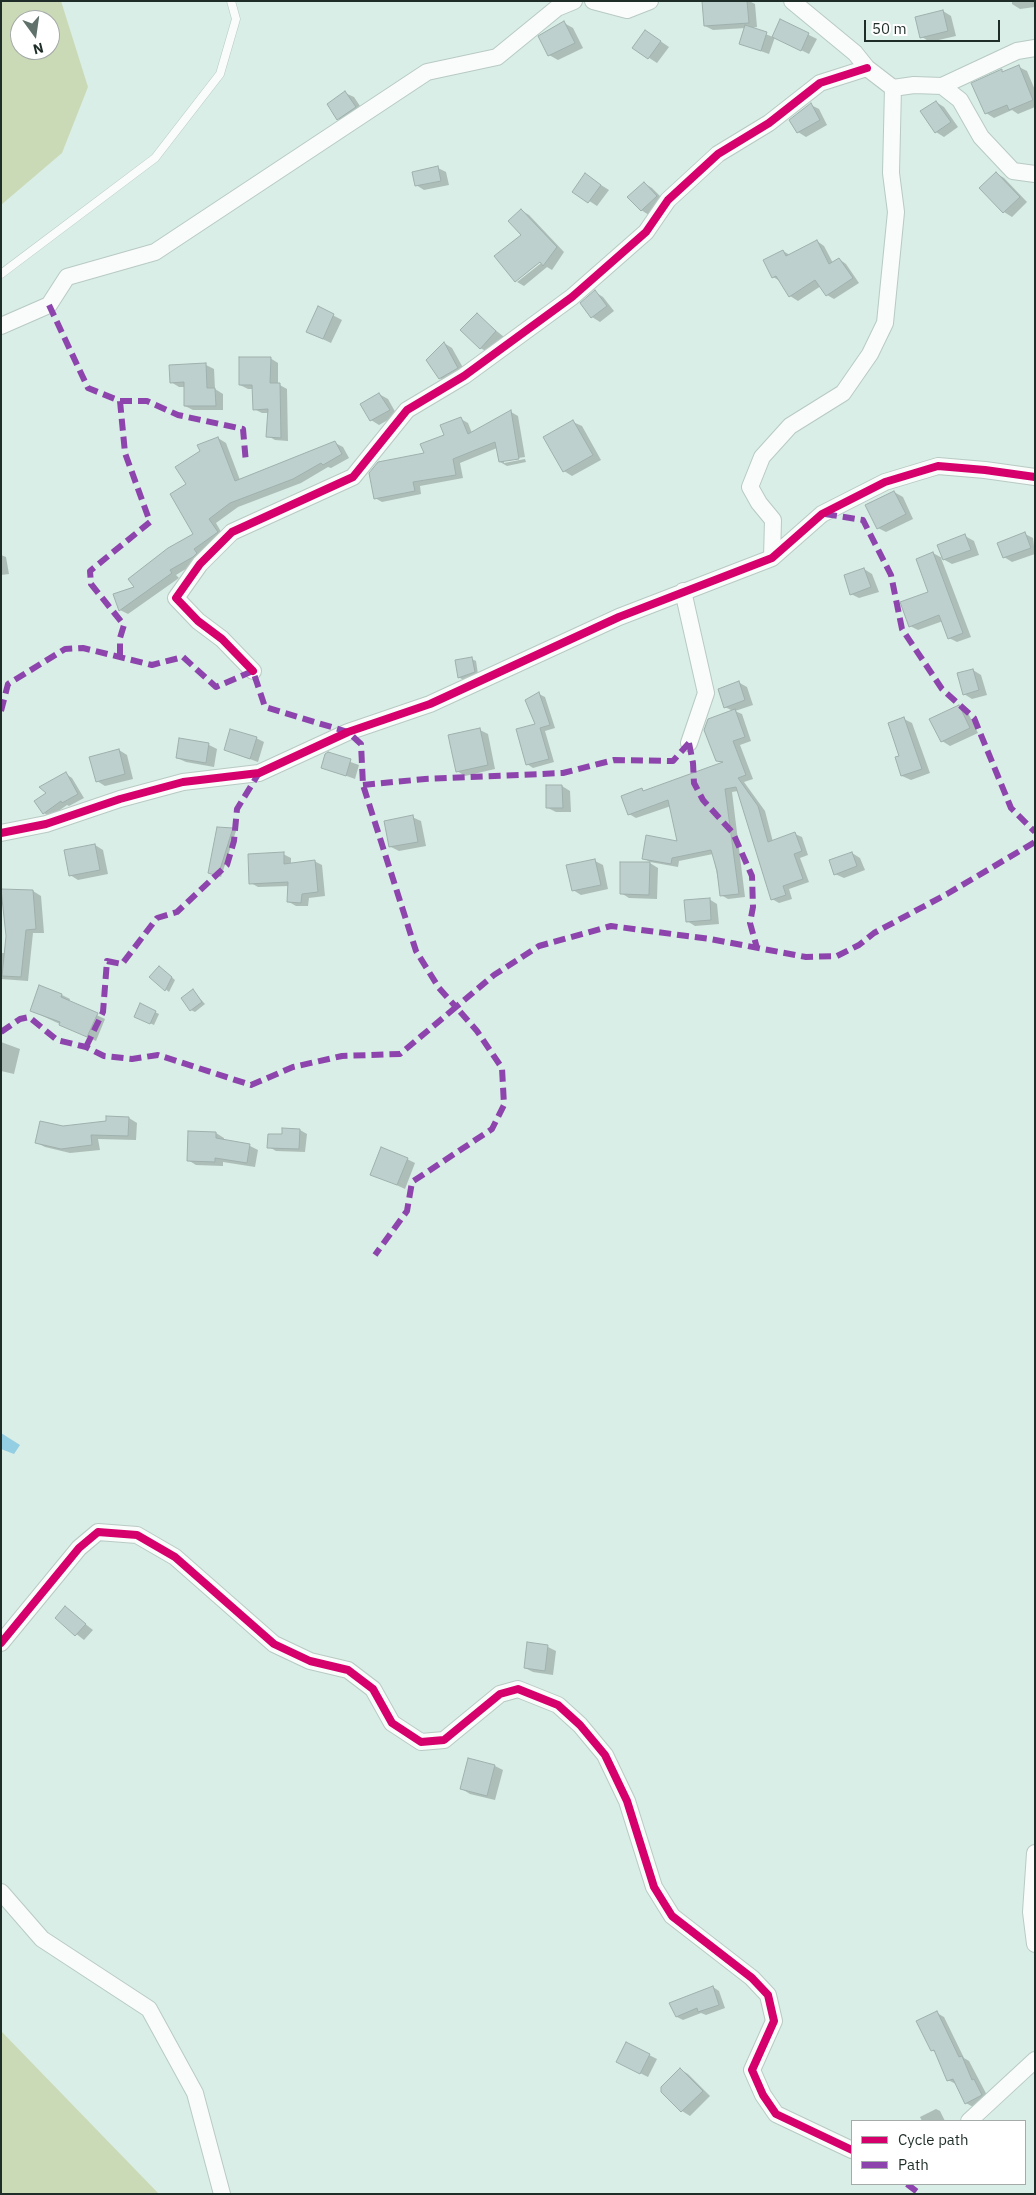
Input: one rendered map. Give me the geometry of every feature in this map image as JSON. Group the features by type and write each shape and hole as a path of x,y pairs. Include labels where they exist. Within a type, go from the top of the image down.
{"street":[{"path":"1,326 49,305 67,277 155,252 427,72 497,56 557,8 574,1"},
{"path":"593,1 627,10 650,1"},
{"path":"792,1 855,53 867,68 894,88 914,85 942,86 1017,52 1035,48"},
{"path":"253,671 222,639 198,621 176,598 200,564 232,532 354,476 407,410 464,376 572,297 646,232 668,200 718,154 769,123 820,83 867,68"},
{"path":"942,86 960,100 981,137 1014,172 1035,174"},
{"path":"772,558 773,520 759,503 750,487 762,457 790,426 843,393 870,354 885,323 896,212 891,173 894,88"},
{"path":"1,833 46,824 120,799 183,782 258,774 348,732 430,704 619,617 772,558 822,514 885,482 938,466 1035,477"},
{"path":"683,591 706,693 689,743"},
{"path":"1,1643 78,1548 98,1532 137,1535 174,1557 274,1644 310,1661 348,1670 373,1689 392,1723 421,1742 444,1740 500,1694 518,1689 558,1705 580,1725 605,1755 626,1800 654,1887 672,1916 752,1978 768,1995 774,2020 752,2070 776,2114 851,2150"},
{"path":"1035,1853 1031,1912 1035,1944"},
{"path":"1,1892 42,1939 149,2010 195,2093 222,2194"},
{"path":"970,2120 1035,2060"}],"lane":[{"path":"1,274 155,158 220,74 236,19 231,1"}],"green space":[{"path":"1,1 61,1 88,87 62,153 1,205"},
{"path":"1,2031 159,2194 1,2194"}],"water":[{"path":"1,1433 20,1445 14,1454 1,1449"}],"building":[{"path":"702,1 747,1 749,23 704,26"},
{"path":"943,10 948,31 920,38 915,17"},
{"path":"780,19 809,33 801,51 772,37"},
{"path":"564,21 575,43 548,56 538,36"},
{"path":"745,25 767,32 761,51 739,44"},
{"path":"645,30 661,41 648,59 632,48"},
{"path":"1019,65 1033,100 1009,110 1007,105 985,114 971,83 1002,69 1002,72"},
{"path":"345,91 356,107 337,120 327,104"},
{"path":"936,101 951,122 935,133 920,111"},
{"path":"811,103 820,120 797,133 789,120"},
{"path":"438,166 441,181 415,186 412,172"},
{"path":"996,172 1020,197 1003,213 979,188"},
{"path":"585,173 601,185 588,203 572,192"},
{"path":"644,182 657,196 641,211 627,197"},
{"path":"521,209 557,247 543,266 540,262 515,282 494,256 521,235 508,221"},
{"path":"817,240 829,264 839,258 853,278 826,296 815,280 789,297 776,276 772,278 763,260 783,250 786,256"},
{"path":"595,290 607,306 591,318 580,303"},
{"path":"318,306 334,314 323,339 306,332"},
{"path":"477,313 496,331 480,349 460,330"},
{"path":"444,342 458,368 439,379 426,360"},
{"path":"239,357 271,357 270,383 280,383 281,438 266,437 268,409 253,410 252,385 239,385"},
{"path":"206,363 207,388 215,388 216,406 184,406 184,382 170,383 169,365"},
{"path":"379,393 390,410 370,421 360,404"},
{"path":"511,410 519,459 499,462 495,442 453,459 456,475 413,482 415,491 374,499 369,473 378,462 424,453 420,444 444,435 440,425 461,417 468,434"},
{"path":"573,420 593,455 563,472 543,437"},
{"path":"218,437 235,481 335,441 342,454 323,465 321,463 293,479 230,503 209,519 218,532 194,549 197,553 193,557 170,570 172,573 119,611 113,594 134,587 128,579 168,548 193,534 170,494 186,484 175,467 200,451 197,445"},
{"path":"894,491 906,514 877,529 865,505"},
{"path":"1025,532 1031,548 1003,558 997,543"},
{"path":"965,534 971,550 943,560 937,545"},
{"path":"933,552 963,633 948,639 939,615 909,627 900,602 928,592 916,559"},
{"path":"864,568 871,587 850,595 844,575"},
{"path":"472,657 475,672 458,678 455,660"},
{"path":"973,669 979,690 963,695 957,673"},
{"path":"739,681 745,700 724,708 718,689"},
{"path":"539,692 550,725 540,728 549,759 526,765 516,729 535,724 525,700"},
{"path":"959,705 970,728 941,742 929,719"},
{"path":"735,709 745,737 733,741 746,775 738,778 758,806 768,842 795,832 802,851 794,854 803,879 783,886 786,895 771,900 736,787 725,789 739,894 720,896 717,871 711,850 672,858 671,864 642,859 646,835 677,841 668,800 628,815 621,796 642,788 643,791 723,762 716,761 704,730 708,719"},
{"path":"904,717 922,769 901,776 895,757 899,756 888,723"},
{"path":"480,728 488,765 456,772 448,735"},
{"path":"230,729 257,737 250,759 224,750"},
{"path":"179,738 209,743 206,763 176,758"},
{"path":"119,749 125,774 96,782 89,757"},
{"path":"328,752 351,759 346,776 321,768 325,754"},
{"path":"66,772 78,794 62,803 61,801 43,814 34,801 46,793 39,787"},
{"path":"546,785 562,785 563,808 546,808"},
{"path":"413,815 418,842 389,847 384,821"},
{"path":"217,827 233,828 218,876 208,873"},
{"path":"95,844 100,870 69,876 64,850"},
{"path":"284,852 284,864 315,860 318,892 302,894 301,903 287,902 288,882 249,884 248,854"},
{"path":"852,852 857,866 834,875 829,860"},
{"path":"595,859 601,885 572,891 566,865"},
{"path":"620,862 650,862 649,895 620,894"},
{"path":"1,889 33,890 36,929 26,930 21,977 2,976 6,936"},
{"path":"710,898 711,920 686,922 684,900"},
{"path":"159,966 172,977 165,991 149,977"},
{"path":"39,985 62,994 61,997 98,1013 87,1037 59,1025 60,1022 30,1011"},
{"path":"193,989 202,1002 190,1011 181,998"},
{"path":"140,1003 156,1011 150,1024 134,1017"},
{"path":"106,1116 129,1117 128,1136 91,1135 92,1145 61,1149 35,1143 40,1121 63,1126 106,1121"},
{"path":"282,1128 300,1129 299,1149 267,1148 268,1134 282,1134"},
{"path":"188,1131 216,1132 216,1138 250,1144 247,1163 215,1158 215,1162 187,1161"},
{"path":"381,1147 408,1158 397,1185 370,1175"},
{"path":"65,1606 86,1624 75,1636 55,1618"},
{"path":"527,1642 548,1645 545,1671 524,1668"},
{"path":"468,1758 495,1765 487,1796 460,1789"},
{"path":"713,1986 719,2005 698,2012 697,2008 676,2017 669,2003"},
{"path":"937,2011 959,2057 962,2056 972,2080 974,2079 982,2095 965,2104 953,2079 947,2081 934,2050 931,2051 916,2021"},
{"path":"626,2042 650,2054 640,2074 616,2062"},
{"path":"680,2068 703,2091 681,2112 661,2092 661,2087"}],"marked path":[{"path":"49,305 88,388 120,401 125,453 150,522 90,571 91,584 124,625 120,638 120,658"},
{"path":"120,401 147,401 178,415 243,429 246,463"},
{"path":"825,514 863,520 891,575 902,629 942,689 974,718 1011,808 1035,832"},
{"path":"1,711 8,684 65,649 83,648 152,665 183,657 216,687 253,671 265,707 348,732 361,744 363,785 416,951 439,988 456,1007 494,975 539,946 611,926 710,939 806,957 837,956 1035,842"},
{"path":"689,743 694,783 703,800 733,833 752,876 753,907 750,923 757,948"},
{"path":"363,785 425,779 563,773 614,760 673,761 689,743"},
{"path":"86,1047 103,1012 107,961 122,964 157,918 177,912 227,865 234,841 237,809 259,773"},
{"path":"1,1032 20,1019 29,1017 57,1040 86,1047 104,1056 132,1059 158,1055 251,1085 293,1067 342,1056 400,1054 456,1007 477,1031 502,1068 504,1105 492,1129 412,1182 407,1211 375,1255"},
{"path":"908,2185 920,2194"}],"cycle path":[{"path":"253,671 222,639 198,621 176,598 200,564 232,532 353,477 407,410 464,376 572,297 646,232 668,200 718,154 769,123 820,83 867,68"},
{"path":"1,833 46,824 120,799 183,782 259,773 348,732 430,704 619,617 772,558 822,514 885,482 938,466 1035,477"},
{"path":"1,1643 79,1548 98,1532 137,1535 175,1557 274,1644 310,1661 348,1670 373,1689 392,1723 421,1742 444,1740 500,1694 518,1689 558,1705 580,1725 605,1755 627,1801 654,1887 672,1916 752,1978 768,1995 774,2021 752,2070 763,2095 776,2114 851,2150"}]}
